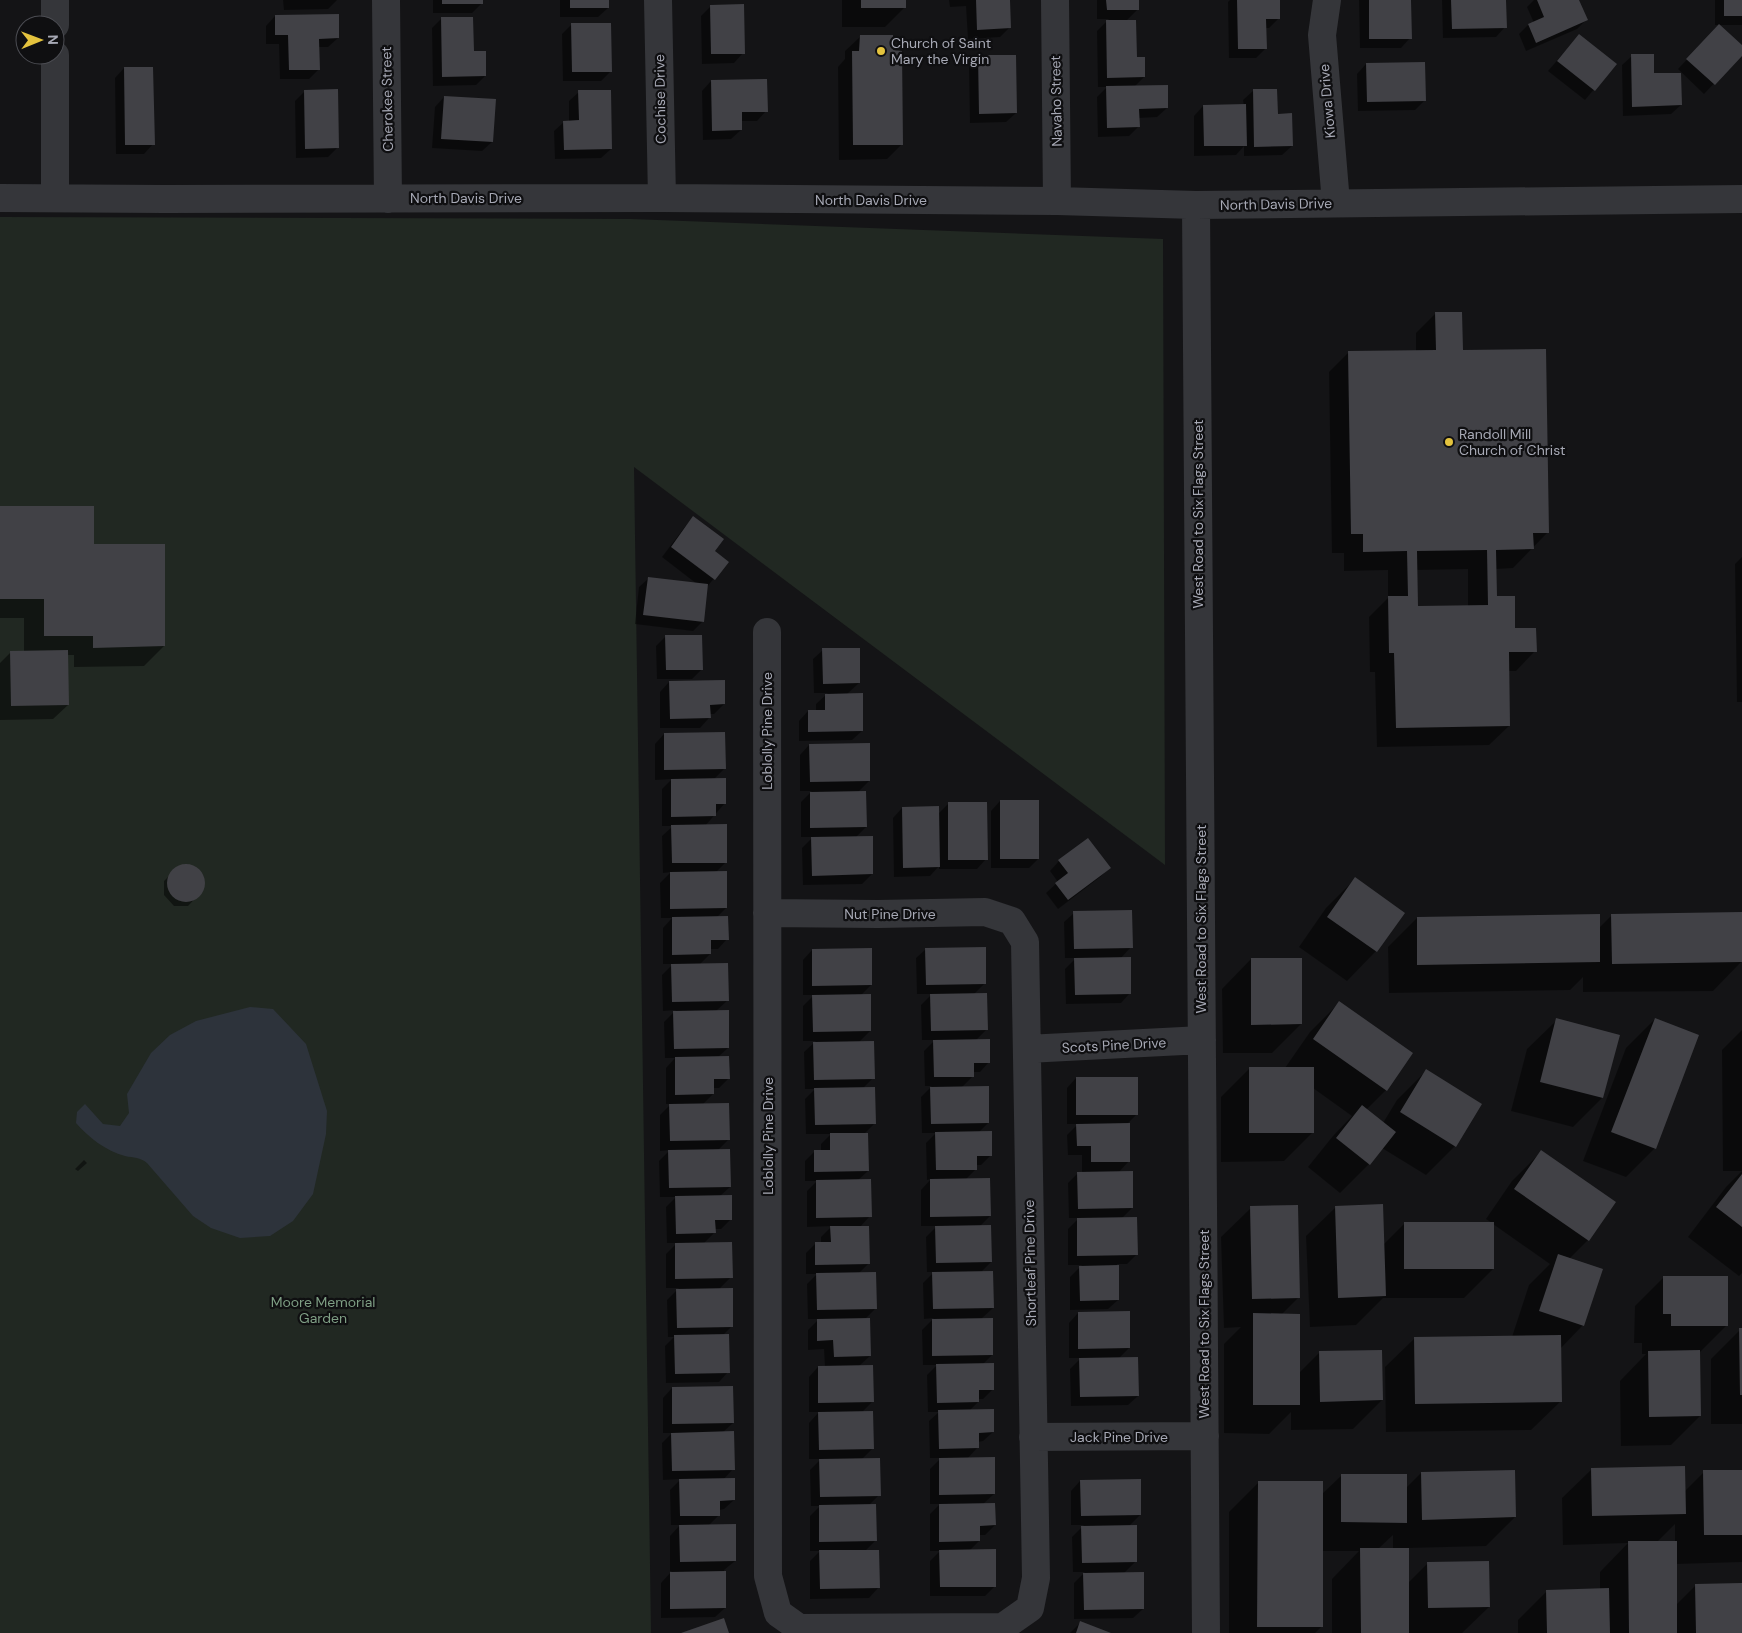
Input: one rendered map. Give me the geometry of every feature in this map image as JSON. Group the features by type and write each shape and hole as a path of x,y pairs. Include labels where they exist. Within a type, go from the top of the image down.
{"street":[{"path":"55,0 55,15"},
{"name":"Cherokee Street","path":"386,0 388,198"},
{"name":"Cochise Drive","path":"658,0 662,198"},
{"name":"Navaho Street","path":"1055,0 1057,201"},
{"name":"Kiowa Drive","path":"1327,0 1322,35 1336,203"},
{"path":"55,65 55,198"},
{"name":"North Davis Drive","path":"0,198 662,198 1057,201 1196,205 1742,200"},
{"name":"West Road to Six Flags Street","path":"1196,205 1206,1633"},
{"name":"Loblolly Pine Drive","path":"767,632 768,1576 778,1613 799,1628 1003,1627 1030,1608"},
{"name":"Nut Pine Drive","path":"767,913 878,914 985,912 1012,921"},
{"name":"Shortleaf Pine Drive","path":"1012,921 1025,942 1036,1578 1030,1608"},
{"name":"Scots Pine Drive","path":"1027,1049 1202,1040"},
{"name":"Jack Pine Drive","path":"1033,1437 1204,1436"}],"green space":[{"name":"Moore Memorial Garden","path":"0,217 631,219 1163,239 1165,865 634,467 651,1633 0,1633"}],"shaded area":[{"path":"250,1007 273,1009 306,1044 327,1111 326,1134 313,1194 293,1221 270,1236 240,1238 211,1228 193,1216 147,1163 118,1154 104,1147 76,1123 77,1112 85,1104 103,1124 120,1126 129,1113 127,1094 151,1053 170,1035 196,1021"}],"building":[{"path":"442,0 483,0 483,4 442,4"},
{"path":"570,0 609,0 609,8 570,8"},
{"path":"861,0 906,0 906,8 861,8"},
{"path":"976,0 1010,0 1011,28 977,30"},
{"path":"1106,0 1139,0 1139,10 1107,10"},
{"path":"1237,0 1280,0 1280,19 1266,19 1267,49 1238,49"},
{"path":"1369,0 1411,0 1412,39 1369,39"},
{"path":"1451,0 1506,0 1507,28 1452,29"},
{"path":"1537,0 1579,0 1588,20 1536,43 1528,24 1544,17"},
{"path":"1724,0 1742,0 1742,16 1724,16"},
{"path":"744,4 745,54 711,54 710,5"},
{"path":"339,14 339,38 319,39 320,70 289,70 288,35 275,35 275,15"},
{"path":"441,17 473,17 474,51 486,51 486,76 442,77"},
{"path":"1106,20 1136,20 1137,57 1145,57 1145,77 1107,78"},
{"path":"571,23 611,23 612,72 572,72"},
{"path":"1719,24 1742,45 1742,56 1715,85 1686,59"},
{"path":"1579,34 1617,64 1595,91 1557,61"},
{"path":"860,35 893,35 893,50 902,51 903,145 853,145 852,51 859,51"},
{"path":"1631,54 1654,54 1654,73 1681,73 1682,105 1632,107"},
{"path":"978,55 1016,55 1017,113 979,114"},
{"path":"1425,62 1426,101 1367,102 1366,63"},
{"path":"124,67 153,67 155,145 125,145"},
{"path":"767,79 768,112 742,112 742,130 712,131 711,80"},
{"path":"1168,85 1168,108 1139,109 1140,127 1107,128 1106,86"},
{"path":"338,89 339,148 305,149 304,90"},
{"path":"1253,89 1277,89 1278,114 1292,113 1293,146 1254,147"},
{"path":"578,90 611,90 612,149 564,150 563,121 579,120"},
{"path":"444,96 496,99 493,142 441,139"},
{"path":"1246,104 1247,146 1204,146 1203,105"},
{"name":"Randoll Mill Church of Christ","path":"1435,312 1462,312 1463,350 1546,349 1549,533 1533,533 1534,549 1496,550 1497,596 1515,596 1515,628 1536,628 1537,652 1509,652 1510,726 1396,728 1394,653 1389,653 1388,596 1408,596 1407,551 1363,552 1363,534 1351,534 1348,351 1436,350","holes":["1487,550 1488,605 1418,606 1417,551"]},
{"path":"0,506 94,506 94,544 165,544 165,646 93,648 93,636 44,636 44,599 0,599"},
{"path":"693,516 724,539 715,551 729,562 715,580 671,547"},
{"path":"648,577 708,584 704,622 643,615"},
{"path":"665,635 702,635 703,670 666,670"},
{"path":"822,648 860,648 860,683 823,684"},
{"path":"68,650 69,705 11,706 10,651"},
{"path":"725,680 725,704 710,705 711,718 670,719 669,681"},
{"path":"863,693 863,731 808,732 808,710 825,710 825,694"},
{"path":"725,732 726,769 664,770 664,733"},
{"path":"870,743 870,781 810,782 809,744"},
{"path":"726,778 726,804 716,804 716,816 671,817 671,779"},
{"path":"866,791 867,827 810,828 810,792"},
{"path":"1000,800 1039,800 1039,859 1000,859"},
{"path":"948,802 987,802 988,860 948,860"},
{"path":"939,806 940,867 903,868 902,807"},
{"path":"727,824 727,863 672,863 671,825"},
{"path":"873,836 873,874 812,876 811,837"},
{"path":"1088,838 1111,868 1068,900 1055,883 1068,873 1058,860"},
{"path":"186,864 200,869 205,883 200,897 186,902 172,897 167,883 172,869"},
{"path":"727,871 727,908 670,909 670,872"},
{"path":"1355,877 1405,913 1377,952 1327,917"},
{"path":"1132,910 1133,948 1074,949 1073,911"},
{"path":"1742,912 1742,962 1612,964 1611,914"},
{"path":"1600,914 1600,962 1417,965 1417,917"},
{"path":"728,916 729,940 711,940 711,954 672,955 672,917"},
{"path":"986,947 986,984 926,985 925,948"},
{"path":"872,948 872,985 812,986 812,949"},
{"path":"1131,957 1131,994 1075,995 1074,958"},
{"path":"1251,958 1302,958 1302,1024 1251,1025"},
{"path":"728,963 729,1001 672,1002 671,964"},
{"path":"987,993 988,1030 931,1031 930,994"},
{"path":"871,994 871,1031 813,1032 812,995"},
{"path":"1339,1001 1413,1053 1387,1091 1313,1039"},
{"path":"729,1010 729,1048 674,1049 673,1011"},
{"path":"1556,1018 1620,1035 1603,1098 1540,1082"},
{"path":"1655,1018 1699,1035 1656,1149 1611,1132"},
{"path":"990,1039 990,1063 974,1063 974,1077 934,1077 933,1040"},
{"path":"874,1041 875,1079 814,1080 813,1042"},
{"path":"729,1056 730,1079 714,1079 714,1094 675,1095 675,1057"},
{"path":"1249,1067 1314,1067 1314,1133 1249,1133"},
{"path":"1426,1069 1482,1104 1456,1147 1400,1112"},
{"path":"1076,1077 1138,1077 1138,1115 1076,1115"},
{"path":"989,1086 989,1123 931,1124 930,1087"},
{"path":"875,1087 876,1124 815,1125 814,1088"},
{"path":"729,1103 730,1140 670,1141 669,1104"},
{"path":"1362,1105 1396,1132 1370,1165 1336,1138"},
{"path":"1130,1123 1130,1162 1091,1162 1091,1146 1077,1146 1076,1124"},
{"path":"992,1131 992,1156 977,1156 977,1170 936,1170 935,1132"},
{"path":"830,1133 868,1133 869,1171 814,1172 814,1150 830,1150"},
{"path":"730,1149 731,1187 669,1188 668,1150"},
{"path":"1541,1150 1616,1202 1589,1241 1514,1189"},
{"path":"1133,1171 1133,1208 1078,1209 1077,1172"},
{"path":"1742,1174 1742,1227 1716,1207"},
{"path":"990,1178 991,1216 930,1217 930,1179"},
{"path":"871,1179 872,1217 816,1218 816,1180"},
{"path":"732,1195 732,1220 715,1220 716,1233 676,1234 675,1196"},
{"path":"1383,1204 1386,1296 1338,1298 1335,1206"},
{"path":"1298,1205 1300,1298 1252,1299 1250,1206"},
{"path":"1137,1217 1138,1255 1077,1256 1077,1218"},
{"path":"1404,1222 1494,1222 1494,1269 1404,1269"},
{"path":"991,1225 992,1262 936,1263 935,1226"},
{"path":"830,1226 869,1226 870,1264 815,1265 815,1242 831,1242"},
{"path":"732,1242 733,1278 675,1279 675,1243"},
{"path":"1558,1254 1603,1269 1584,1326 1539,1311"},
{"path":"1119,1265 1119,1300 1080,1301 1079,1266"},
{"path":"993,1271 994,1308 933,1309 932,1272"},
{"path":"876,1272 877,1309 817,1310 816,1273"},
{"path":"1663,1276 1728,1276 1728,1326 1671,1326 1671,1314 1663,1314"},
{"path":"733,1288 733,1327 677,1328 676,1289"},
{"path":"1130,1311 1130,1348 1078,1349 1078,1312"},
{"path":"1253,1313 1300,1314 1300,1405 1253,1405"},
{"path":"870,1318 871,1356 834,1357 833,1340 817,1341 817,1319"},
{"path":"993,1318 993,1355 932,1356 932,1319"},
{"path":"1739,1328 1742,1328 1742,1395 1740,1395"},
{"path":"729,1334 730,1373 675,1374 674,1335"},
{"path":"1561,1335 1562,1402 1415,1404 1414,1337"},
{"path":"1382,1350 1383,1400 1320,1402 1319,1351"},
{"path":"1700,1350 1701,1416 1649,1417 1648,1351"},
{"path":"1138,1357 1139,1396 1080,1397 1079,1358"},
{"path":"994,1363 994,1390 979,1390 979,1402 937,1403 936,1364"},
{"path":"873,1365 874,1402 818,1403 818,1366"},
{"path":"733,1386 734,1423 672,1424 672,1387"},
{"path":"994,1409 994,1432 979,1433 979,1448 939,1449 938,1410"},
{"path":"873,1411 874,1449 819,1450 818,1412"},
{"path":"734,1431 735,1470 672,1471 671,1433"},
{"path":"995,1457 995,1494 939,1495 939,1458"},
{"path":"880,1458 881,1496 820,1497 819,1459"},
{"path":"1685,1466 1686,1514 1592,1516 1591,1468"},
{"path":"1515,1470 1516,1517 1422,1520 1421,1472"},
{"path":"1703,1470 1742,1470 1742,1535 1704,1535"},
{"path":"1341,1474 1407,1474 1407,1523 1341,1522"},
{"path":"735,1478 735,1500 720,1501 720,1516 680,1516 679,1479"},
{"path":"1141,1479 1141,1515 1081,1516 1080,1480"},
{"path":"1258,1481 1323,1481 1323,1627 1257,1627"},
{"path":"995,1503 996,1525 980,1526 980,1541 939,1542 939,1504"},
{"path":"876,1504 877,1541 819,1542 819,1505"},
{"path":"736,1524 736,1561 680,1562 679,1525"},
{"path":"1137,1525 1137,1562 1082,1563 1081,1526"},
{"path":"1628,1541 1677,1541 1677,1633 1629,1633"},
{"path":"1360,1548 1409,1548 1409,1633 1361,1633"},
{"path":"996,1549 996,1587 940,1587 939,1550"},
{"path":"819,1550 879,1550 880,1588 820,1589"},
{"path":"1489,1561 1490,1607 1428,1608 1427,1562"},
{"path":"726,1571 726,1608 670,1609 670,1572"},
{"path":"1144,1572 1144,1609 1084,1610 1083,1573"},
{"path":"1742,1583 1742,1633 1696,1633 1695,1584"},
{"path":"1609,1588 1610,1633 1547,1633 1546,1590"},
{"path":"724,1618 729,1633 681,1633"},
{"path":"1080,1621 1111,1633 1076,1633"}],"place":[{"name":"Church of Saint Mary the Virgin","path":"881,51"},
{"name":"Randoll Mill Church of Christ","path":"1449,442"}]}
